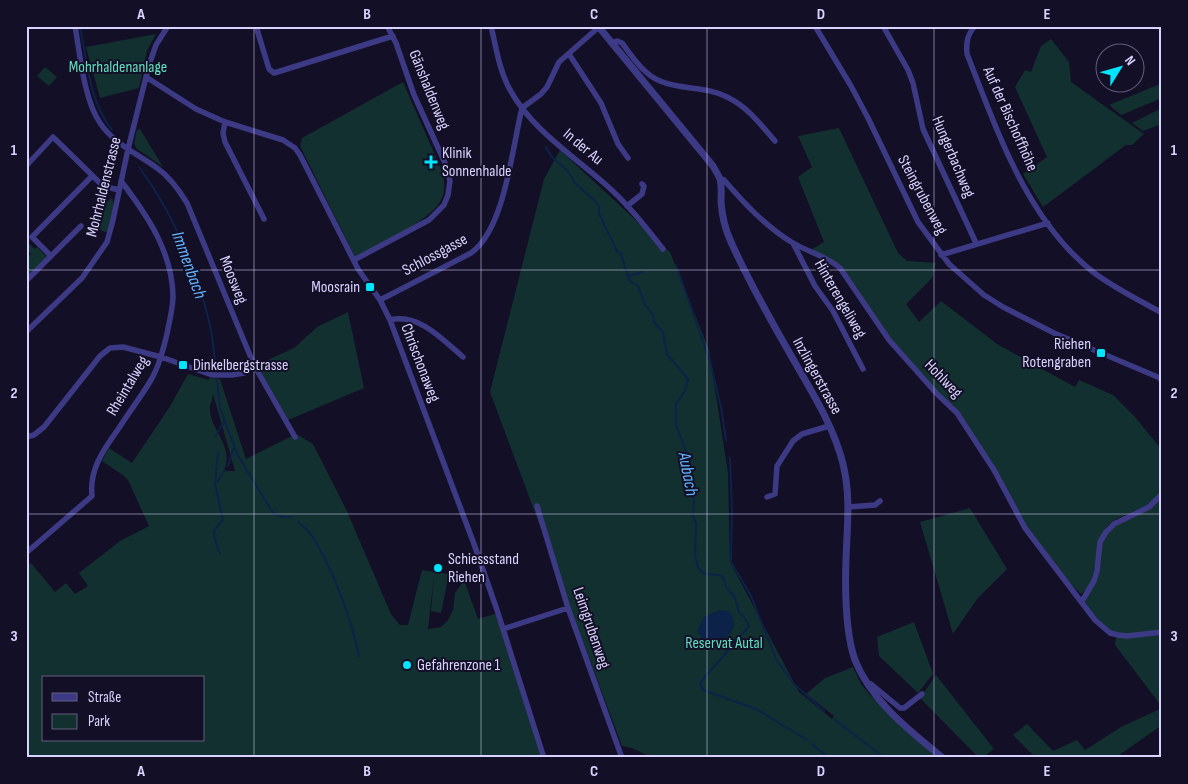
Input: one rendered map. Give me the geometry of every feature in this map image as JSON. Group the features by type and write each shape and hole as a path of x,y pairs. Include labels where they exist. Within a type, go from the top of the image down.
{"street":[{"name":"Moosweg","path":"75,26 87,89 94,112 107,132 128,150 159,169 175,186 187,203 254,365 295,437"},
{"name":"Mohrhaldenstrasse","path":"26,332 82,278 94,263 106,242 113,220 146,77 156,45 168,26"},
{"path":"256,26 269,69 274,74 393,36"},
{"name":"Gänshaldenweg","path":"354,260 429,220 444,205 448,195 449,172 414,95 388,26"},
{"name":"In der Au","path":"491,26 504,78 522,108 543,133 606,184 642,222 663,250"},
{"name":"Steingrubenweg","path":"815,26 852,86 918,222 941,254 977,289 1003,307 1054,333 1161,380"},
{"name":"Hungerbachweg","path":"882,26 908,70 913,83 923,129 976,243"},
{"name":"Auf der Bischoffhöhe","path":"975,26 970,32 966,43 966,54 1004,149 1026,189 1048,223 1069,250 1093,272 1162,313"},
{"path":"522,108 541,94 547,87 559,62 599,27 720,178"},
{"path":"611,43 617,41 622,43 646,72 659,81 717,92 736,101 754,115 775,141"},
{"path":"569,54 601,103 618,144 628,158"},
{"name":"Chrischonaweg","path":"146,77 196,109 225,122 283,140 295,148 362,276 380,300 390,320 463,514 503,629 544,758"},
{"name":"Schlossgasse","path":"380,300 471,254 483,244 492,225 508,178 522,108"},
{"path":"225,122 224,142 264,219"},
{"path":"26,166 53,137 103,186 119,190"},
{"path":"51,256 32,237 92,176"},
{"name":"Hohlweg","path":"720,178 751,210 793,242 831,261 840,268 889,340 937,394 957,413 994,470 1025,528 1096,620 1110,633 1127,636 1162,632"},
{"name":"Inzlingerstrasse","path":"720,178 722,215 726,233 763,306 810,388 829,426 844,465 848,507 847,600 849,634 855,660 871,688 890,711 943,758"},
{"name":"Rheintalweg","path":"26,553 92,496 91,484 98,459 152,379 161,357 171,312 170,276 160,240 153,226 121,181"},
{"path":"627,206 642,194 644,186 642,184"},
{"path":"941,254 1048,223"},
{"path":"28,279 81,226"},
{"name":"Hinterengeliweg","path":"793,242 815,286 832,311 863,368"},
{"path":"390,320 398,318 418,322 463,357"},
{"path":"26,437 34,435 44,427 100,356 110,348 123,348 161,357 212,375 244,373 254,365"},
{"path":"767,496 775,494 777,466 793,441 802,434 829,426"},
{"path":"1082,601 1098,571 1100,542 1106,532 1114,524 1149,507 1162,494"},
{"path":"848,507 875,505 880,501"},
{"name":"Leimgrubenweg","path":"537,506 568,608 622,758"},
{"path":"503,629 568,608"},
{"path":"871,684 900,708 904,708 922,694"}],"green space":[{"name":"Mohrhaldenanlage","path":"156,34 147,51 139,88 100,98 86,47"},
{"path":"1051,39 1069,62 1071,82 1144,134 1132,145 1126,145 1043,207 1023,174 1047,157 1015,87 1025,70 1031,72 1041,46"},
{"path":"45,67 57,77 49,86 37,76"},
{"path":"403,82 442,171 443,195 437,206 428,215 390,239 355,257 300,146 302,138"},
{"path":"1160,84 1162,98 1121,115 1109,105 1141,92 1146,92 1146,90"},
{"path":"1162,108 1162,124 1143,131 1132,123"},
{"path":"839,128 898,253 907,261 936,263 932,278 906,304 919,322 941,301 997,344 1075,387 1079,380 1113,395 1135,417 1162,450 1162,489 1149,503 1116,519 1105,529 1094,577 1081,594 1070,583 1027,527 963,419 898,350 843,270 812,249 824,242 798,177 812,167 798,136"},
{"path":"140,129 163,167 136,148 134,143 137,130"},
{"name":"Reservat Autal","path":"560,150 670,252 709,350 728,473 730,562 799,692 832,719 834,716 806,694 825,678 853,667 861,684 870,695 939,758 653,758 632,748 622,746 490,392 544,179"},
{"path":"111,198 114,205 113,214 108,231 105,232 89,220"},
{"path":"26,241 35,249 37,247 47,257 26,279 26,259 31,254 26,249"},
{"path":"348,312 364,388 288,420 257,365 294,348 317,327"},
{"path":"188,374 209,380 209,378 220,379 246,459 292,436 298,435 313,444 346,509 391,614 400,625 408,625 422,570 449,574 441,613 431,611 434,575 428,629 441,627 448,620 453,610 455,593 464,580 478,619 498,613 542,758 26,758 26,566 31,563 55,592 66,583 75,594 88,586 79,573 120,541 149,526 128,480 102,461 109,448 132,463 169,408","holes":["213,394 235,471 224,471 226,453 210,414"]},
{"path":"1162,496 1162,707 1115,645 1116,637 1097,618 1085,602 1103,541 1112,527"},
{"path":"970,508 1007,569 977,599 953,634 920,522"},
{"path":"914,622 933,674 918,693 879,656 877,637"},
{"path":"936,675 994,749 982,758 979,758 920,698"},
{"path":"1162,708 1162,725 1115,758 1036,758 1013,735 1027,724 1053,751 1077,740 1085,750 1121,727"}],"water":[{"path":"720,610 729,611 733,620 733,628 729,635 720,641 708,644 697,631 704,617"}],"waterway":[{"name":"Immenbach","path":"80,26 94,94 104,119 112,130"},
{"name":"Aubach","path":"546,147 551,156 568,171 575,183 599,206 599,214 617,251 621,254 630,281 638,286 645,305 653,315 654,322 663,333 667,354 688,379 685,391 676,404 676,425 687,454 686,480 691,488 694,501 693,517 696,523 695,554 698,568 704,574 723,577 726,587 735,598 739,612 749,626 700,683 703,690 756,709 807,740"},
{"name":"Immenbach","path":"139,167 172,221 190,260 209,321 216,371"},
{"name":"Aubach","path":"676,265 710,361 721,407 726,440"},
{"path":"629,276 643,272"},
{"name":"Immenbach","path":"217,380 220,408 237,454 273,513 282,517 291,517"},
{"path":"215,436 225,421"},
{"path":"228,466 234,447"},
{"path":"218,452 215,484 223,520 216,528 214,535 220,554"},
{"name":"Aubach","path":"730,458 731,562 751,596 777,661 794,684 824,711"},
{"path":"217,482 225,470"},
{"name":"Immenbach","path":"298,522 312,536 334,578 352,626 359,656"},
{"name":"Aubach","path":"835,720 885,758"},
{"name":"Aubach","path":"812,744 829,758"}],"place":[{"name":"Klinik Sonnenhalde","path":"431,162"},
{"name":"Moosrain","path":"370,287"},
{"name":"Riehen Rotengraben","path":"1101,353"},
{"name":"Dinkelbergstrasse","path":"183,365"},
{"name":"Schiessstand Riehen","path":"438,568"},
{"name":"Gefahrenzone 1","path":"407,665"}]}
